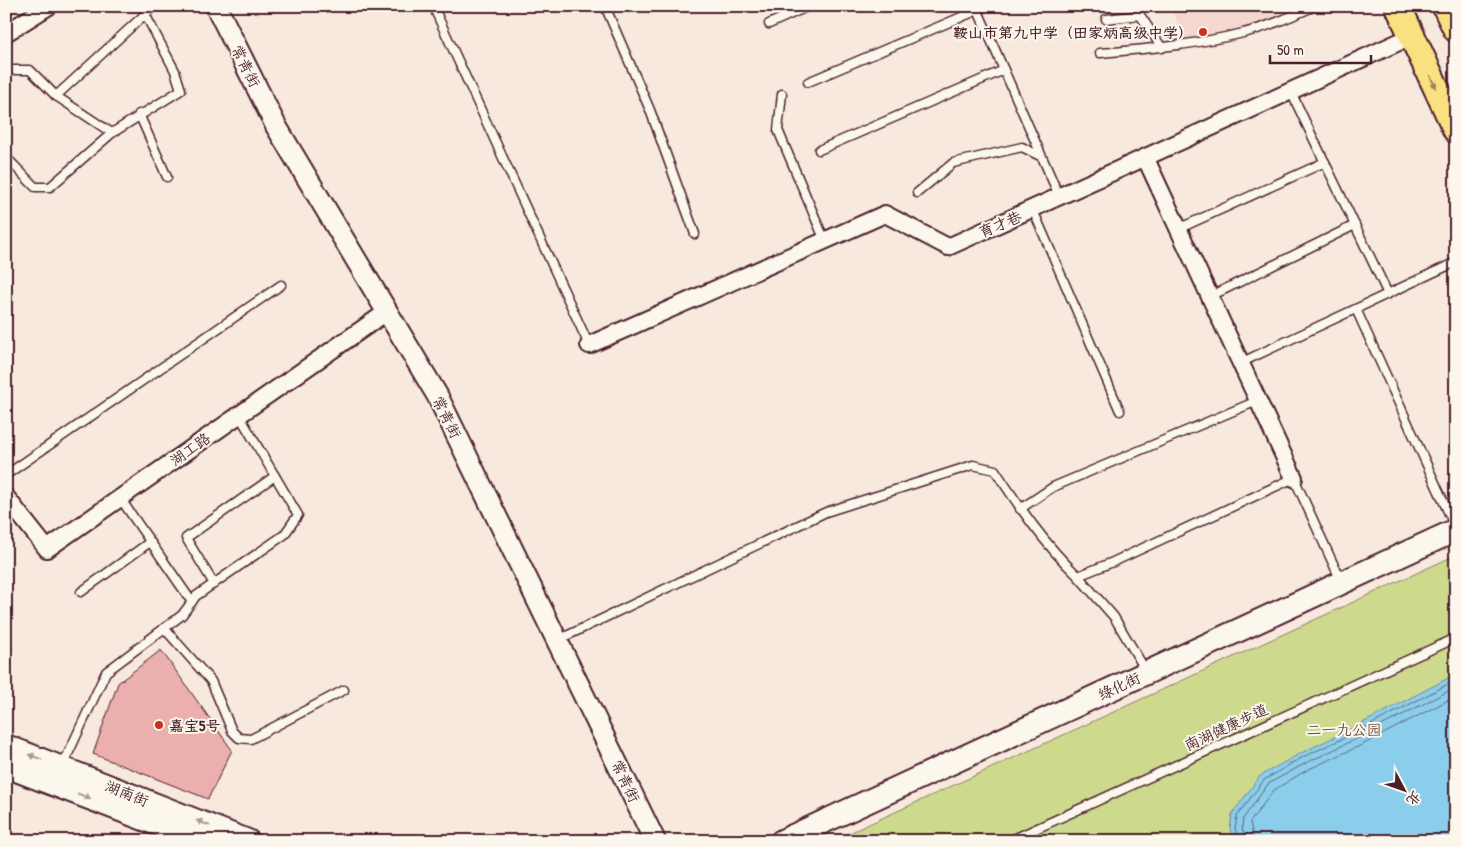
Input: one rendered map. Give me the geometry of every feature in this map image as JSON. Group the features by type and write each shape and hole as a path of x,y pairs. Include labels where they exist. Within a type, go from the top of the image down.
{"main road":[{"path":"1398,6 1456,130"},
{"path":"1445,6 1456,29"},
{"name":"绿化街","path":"782,841 1342,584 1456,529"},
{"name":"湖南街","path":"6,746 248,841"},
{"name":"湖南街","path":"6,766 201,841"}],"street":[{"path":"6,33 49,6"},
{"name":"常青街","path":"216,6 276,126 437,395 655,841"},
{"name":"育才巷","path":"589,345 885,214 948,247 1146,159 1412,36"},
{"path":"1146,159 1294,478"},
{"name":"湖工路","path":"6,497 47,549 388,311"}],"lane":[{"path":"56,96 154,6"},
{"path":"433,6 589,345"},
{"path":"605,6 650,110 695,234"},
{"path":"769,24 809,6"},
{"path":"1100,53 1162,48 1240,34 1281,21 1315,6"},
{"path":"808,82 977,8 1060,198"},
{"path":"6,157 35,187 50,187 112,133 139,114 181,90 176,71 145,14"},
{"path":"1106,19 1140,15 1162,48"},
{"path":"6,70 30,70 56,96 112,133"},
{"path":"819,150 1004,70"},
{"path":"1291,92 1388,294"},
{"path":"782,94 778,130 825,241"},
{"path":"139,114 167,177"},
{"path":"917,193 953,163 1022,147 1042,157"},
{"path":"1178,230 1325,162"},
{"path":"1033,210 1120,411"},
{"path":"1209,297 1355,225"},
{"path":"1240,363 1456,262"},
{"path":"6,475 281,285"},
{"path":"1356,308 1456,529"},
{"path":"1020,509 1053,487 1257,401"},
{"path":"62,767 106,672 182,615 192,602 214,584 284,535 298,515 239,415"},
{"path":"558,640 826,512 973,465 995,470 1020,509 1055,554 1078,576 1114,617 1147,673"},
{"path":"214,584 186,538 275,476"},
{"path":"1078,576 1113,562 1294,478 1342,584"},
{"path":"120,498 192,602"},
{"path":"81,592 150,542"},
{"path":"164,628 211,681 232,731 239,738 251,740 344,690"},
{"name":"南湖健康步道","path":"1009,841 1456,638"}],"shaded area":[{"name":"鞍山市第九中学（田家炳高级中学）","path":"1170,6 1302,6 1262,22 1186,41"}],"green space":[{"name":"二一九公园","path":"1456,555 1456,841 832,841"}],"water":[{"path":"1456,674 1456,841 1236,841 1230,830 1232,814 1260,776 1299,754"}],"building":[{"name":"嘉宝5号","path":"161,650 232,750 208,799 93,754 118,683"}],"place":[{"name":"鞍山市第九中学（田家炳高级中学）","path":"1203,32"},
{"name":"嘉宝5号","path":"159,725"}]}
